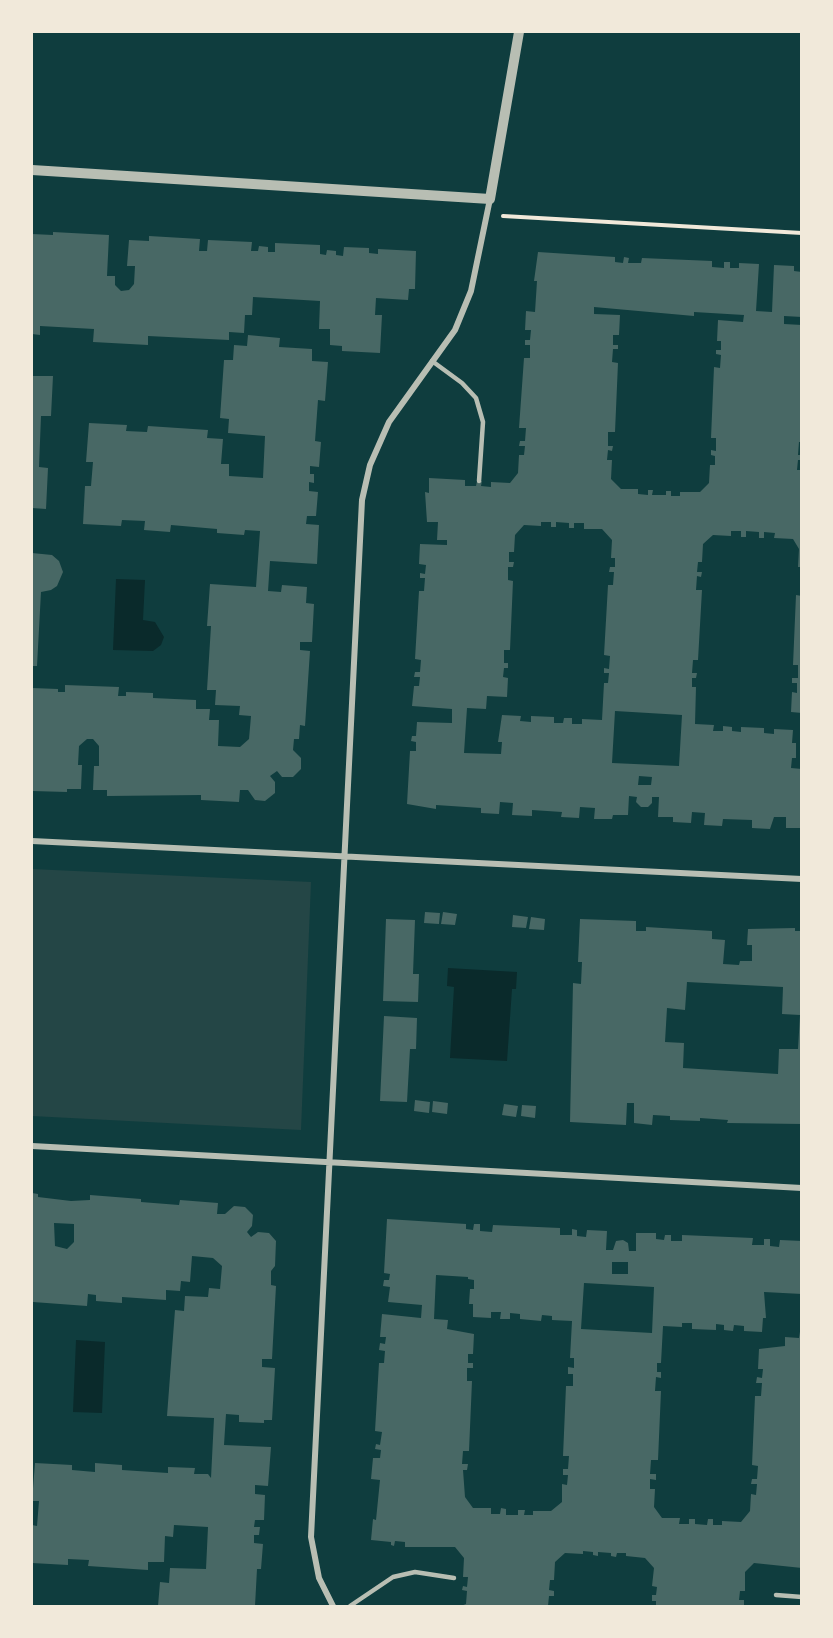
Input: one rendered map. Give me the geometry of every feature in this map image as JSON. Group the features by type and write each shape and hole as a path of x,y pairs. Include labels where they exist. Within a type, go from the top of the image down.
{"street":[{"path":"333,1606 319,1578 311,1537 362,500 370,465 389,422 454,330 471,291 487,216 519,32"},
{"path":"32,170 490,199"},
{"path":"32,841 801,879"},
{"path":"32,1146 801,1188"}],"lane":[{"path":"432,361 462,383 476,398 483,422 479,481"},
{"path":"350,1606 393,1577 415,1572 454,1578"},
{"path":"776,1595 801,1596"}],"path":[{"path":"487,216 801,234"}],"shaded area":[{"path":"116,579 145,580 143,620 155,622 164,637 161,645 153,651 113,650"},
{"path":"32,869 311,882 301,1130 32,1116"},
{"path":"448,968 517,972 516,989 512,989 507,1061 450,1058 454,987 447,986"},
{"path":"76,1340 105,1342 102,1413 73,1412"}],"building":[{"path":"53,232 109,235 107,276 115,276 115,285 121,291 129,290 134,284 135,266 127,266 129,240 149,241 149,236 200,239 199,251 207,251 208,240 252,242 251,251 258,251 259,246 268,247 268,252 275,252 275,243 320,245 320,254 326,255 327,250 336,251 336,255 343,256 344,247 369,248 369,253 378,254 378,249 416,251 415,289 409,289 408,300 376,298 375,315 382,315 380,353 342,351 342,346 330,345 330,329 319,329 320,301 253,297 252,315 245,315 244,333 229,332 229,340 148,336 148,345 93,342 94,329 40,326 40,335 32,334 32,234 53,235"},
{"path":"538,252 615,257 615,262 623,263 624,257 629,258 628,263 641,263 642,258 712,261 712,267 724,268 724,262 730,262 730,268 739,268 739,263 759,264 756,311 772,312 774,265 794,266 794,271 802,272 802,317 784,316 784,324 802,325 802,442 799,442 798,455 802,455 802,460 798,460 797,470 802,470 802,567 798,567 799,549 793,539 774,538 775,533 764,532 764,538 759,538 759,532 746,531 746,537 741,537 741,531 731,531 731,536 713,535 703,544 702,562 698,562 697,572 702,572 701,577 697,576 696,590 702,590 698,660 693,660 692,673 697,673 696,678 692,678 692,687 696,687 695,724 714,725 713,731 723,731 723,726 732,727 732,731 741,732 741,727 764,728 764,733 774,734 774,729 793,730 792,743 796,743 796,758 792,758 791,768 802,769 802,828 786,828 786,817 774,817 770,829 752,828 752,820 723,819 722,826 704,825 705,813 692,812 691,823 673,822 673,817 658,817 659,797 652,797 652,803 648,807 641,807 636,802 637,797 629,796 628,815 613,815 612,819 594,819 595,808 580,807 579,818 561,817 562,812 532,810 532,816 512,815 513,803 500,802 499,814 481,813 481,808 436,805 436,809 407,804 410,751 416,751 416,742 411,741 412,736 416,736 417,722 452,723 452,709 412,706 414,686 419,686 420,677 414,677 415,672 420,672 421,660 415,659 419,591 424,591 425,578 420,578 420,573 425,574 426,565 419,564 420,544 447,545 447,540 437,540 438,522 427,522 425,492 429,493 429,478 465,480 465,486 476,486 477,481 482,481 481,486 491,487 491,482 510,483 518,473 519,455 524,455 525,446 519,446 520,441 525,441 526,428 519,428 524,358 530,358 530,345 525,345 525,340 530,340 531,330 525,330 526,311 535,312 537,281 534,281","holes":["594,307 694,316 694,312 744,315 743,322 718,320 717,341 721,341 721,350 716,350 716,354 721,355 720,368 714,367 711,438 716,438 716,451 711,450 711,455 715,456 715,465 710,465 709,483 700,492 680,492 680,496 671,496 671,491 666,491 666,495 652,495 653,490 648,490 648,495 638,494 638,489 621,489 611,479 612,460 607,460 608,450 612,451 613,446 608,446 608,432 615,432 618,363 612,362 613,349 618,349 618,345 613,345 613,335 619,335 620,315 594,314","541,522 551,522 551,527 556,527 556,522 569,523 569,528 574,528 574,523 584,523 584,529 602,529 612,540 611,558 615,558 615,567 610,567 609,572 614,572 613,585 608,585 604,655 610,656 609,669 604,668 604,673 609,673 608,683 604,683 602,720 582,719 582,724 572,724 572,718 564,718 563,723 554,723 554,717 531,716 531,722 520,721 521,716 502,715 498,742 502,742 501,754 464,753 467,708 486,709 487,696 507,697 508,678 503,677 504,668 508,668 508,663 504,663 504,650 510,650 513,581 508,580 508,567 513,567 514,562 509,562 509,552 514,552 515,535 524,525 541,526","615,711 682,715 679,766 612,763","639,776 652,777 651,785 638,785"]},
{"path":"248,335 280,338 279,347 312,349 312,361 328,362 325,401 318,400 315,441 321,442 319,467 310,466 310,474 314,474 314,483 309,482 309,491 318,492 316,516 307,516 306,524 319,525 317,564 270,561 268,591 281,592 282,585 307,587 306,603 314,604 312,642 300,642 300,650 310,651 305,726 300,725 299,739 294,739 293,750 301,758 301,769 293,777 282,777 277,771 270,776 275,782 275,793 265,801 255,800 248,790 240,790 239,802 201,800 201,795 107,796 107,790 93,790 94,766 99,766 99,746 93,739 87,739 79,746 78,765 82,765 81,789 67,789 67,792 32,791 32,688 58,689 58,692 65,692 65,685 119,687 118,696 126,696 126,692 153,693 153,698 196,700 196,709 210,709 209,720 219,720 218,746 240,747 249,739 251,716 239,715 240,706 215,705 216,690 207,690 211,626 207,626 210,584 256,587 260,531 245,530 244,535 217,533 217,529 171,525 170,532 144,530 145,521 122,520 121,526 83,524 85,486 91,486 93,462 86,462 89,423 127,425 126,431 147,432 148,426 208,430 207,438 223,439 221,464 229,464 229,476 263,478 265,436 228,433 229,419 220,418 224,360 233,360 234,345 247,346"},
{"path":"32,376 53,376 51,416 41,416 39,467 48,468 46,509 32,508"},
{"path":"32,553 52,555 59,561 63,572 57,586 41,592 37,666 32,666"},
{"path":"796,595 802,596 802,713 791,712 792,692 797,693 797,683 792,683 792,678 798,678 798,665 793,665"},
{"path":"425,912 440,913 439,924 424,923"},
{"path":"443,912 457,914 455,925 441,924"},
{"path":"513,915 528,917 526,928 512,927"},
{"path":"531,917 545,919 544,930 529,929"},
{"path":"386,919 415,920 413,974 419,974 418,1002 383,1001"},
{"path":"580,919 636,921 636,931 646,931 646,927 712,931 712,939 725,940 723,964 739,965 740,961 752,961 752,945 747,945 748,929 795,928 795,931 802,931 802,1124 727,1123 728,1120 700,1118 700,1121 670,1120 670,1116 653,1115 652,1125 634,1123 634,1103 627,1103 626,1125 570,1122 573,983 581,984 582,962 578,962","holes":["687,982 783,987 782,1014 800,1015 798,1049 779,1049 778,1074 683,1068 684,1043 665,1042 667,1008 685,1010"]},
{"path":"384,1016 417,1018 416,1049 410,1049 407,1102 380,1101"},
{"path":"415,1100 430,1102 429,1113 414,1111"},
{"path":"433,1101 448,1103 447,1114 432,1112"},
{"path":"504,1104 518,1106 516,1117 502,1115"},
{"path":"522,1105 536,1106 535,1118 521,1116"},
{"path":"32,1193 38,1194 38,1197 71,1201 90,1200 90,1195 179,1205 180,1200 218,1203 217,1214 225,1214 234,1206 245,1207 253,1215 252,1226 247,1232 251,1237 258,1232 269,1233 276,1241 275,1266 271,1271 271,1285 276,1286 272,1359 262,1359 262,1367 275,1368 272,1420 264,1420 264,1423 239,1422 239,1415 226,1414 224,1445 271,1447 268,1486 255,1485 255,1494 265,1495 264,1520 255,1520 254,1527 260,1527 259,1535 254,1535 254,1543 263,1544 261,1569 257,1569 255,1606 158,1606 160,1582 169,1583 170,1568 206,1569 208,1527 174,1525 173,1537 165,1536 164,1562 148,1562 148,1570 88,1566 89,1560 68,1559 68,1565 32,1563 32,1525 37,1526 39,1501 32,1501 35,1463 72,1465 72,1470 95,1472 95,1463 122,1465 122,1470 168,1473 168,1467 195,1468 194,1474 208,1474 211,1478 214,1418 167,1416 175,1310 184,1311 185,1296 208,1297 209,1288 220,1289 222,1266 213,1258 192,1256 190,1282 181,1281 180,1291 166,1290 166,1300 122,1297 122,1303 96,1301 96,1295 88,1294 87,1306 33,1302","holes":["54,1223 74,1224 74,1242 67,1249 55,1246"]},
{"path":"387,1219 466,1224 466,1229 473,1230 474,1224 480,1224 480,1231 492,1232 493,1225 560,1228 560,1235 572,1235 572,1229 577,1230 577,1236 586,1237 587,1230 607,1231 606,1250 613,1250 616,1241 623,1240 628,1243 629,1251 636,1251 636,1233 656,1233 656,1239 664,1240 665,1235 671,1235 671,1241 682,1241 682,1235 753,1238 752,1245 764,1245 764,1239 770,1239 770,1246 779,1247 780,1240 802,1241 802,1294 764,1292 766,1318 763,1318 762,1332 744,1331 744,1326 734,1325 733,1331 724,1330 724,1325 716,1324 716,1330 692,1329 692,1323 682,1323 682,1327 663,1326 661,1363 657,1363 657,1372 661,1372 661,1378 656,1377 655,1391 661,1391 658,1460 651,1460 650,1474 656,1474 656,1480 650,1479 650,1489 655,1489 654,1507 662,1518 680,1518 679,1524 689,1524 689,1519 695,1519 695,1524 707,1525 708,1519 713,1519 713,1525 722,1525 722,1521 741,1522 750,1511 751,1494 756,1495 757,1484 751,1484 752,1479 757,1479 758,1466 752,1465 755,1396 761,1396 762,1383 756,1383 757,1377 762,1378 763,1369 758,1369 759,1349 785,1346 785,1337 799,1338 802,1319 802,1568 754,1563 745,1572 745,1591 740,1591 739,1600 744,1600 744,1606 656,1606 656,1601 652,1601 652,1595 656,1595 657,1587 652,1586 654,1568 645,1558 626,1556 626,1553 617,1553 616,1557 611,1556 611,1553 598,1552 598,1556 593,1555 593,1552 583,1551 583,1554 565,1553 555,1562 554,1580 550,1580 549,1590 554,1591 554,1596 549,1596 548,1606 461,1606 466,1604 467,1591 462,1590 463,1586 467,1587 468,1577 463,1577 464,1558 455,1547 405,1547 405,1542 395,1541 394,1546 391,1542 371,1540 373,1519 376,1520 380,1480 371,1479 373,1458 380,1458 381,1450 375,1449 376,1444 380,1445 382,1432 375,1431 379,1363 384,1363 385,1351 379,1350 380,1343 385,1344 386,1337 380,1337 382,1314 421,1318 422,1305 388,1302 390,1287 383,1286 384,1280 389,1280 390,1274 384,1273","holes":["612,1262 628,1262 628,1274 612,1274","436,1275 468,1277 474,1280 474,1289 470,1289 469,1304 473,1304 473,1317 491,1318 491,1312 501,1312 500,1319 510,1319 510,1313 520,1314 520,1319 541,1321 542,1315 552,1316 552,1320 572,1321 570,1358 574,1358 574,1368 568,1367 568,1374 573,1374 573,1386 566,1386 563,1456 569,1456 568,1469 563,1469 563,1475 568,1475 567,1485 562,1484 562,1502 551,1511 533,1511 533,1515 524,1515 525,1510 518,1510 518,1515 506,1515 506,1509 501,1508 500,1514 491,1514 491,1508 473,1508 465,1497 463,1470 467,1470 468,1464 462,1464 463,1451 469,1451 472,1381 467,1381 467,1368 473,1368 473,1363 468,1363 468,1354 473,1354 474,1334 447,1329 448,1320 434,1319","584,1283 654,1287 652,1333 581,1329"]}]}
